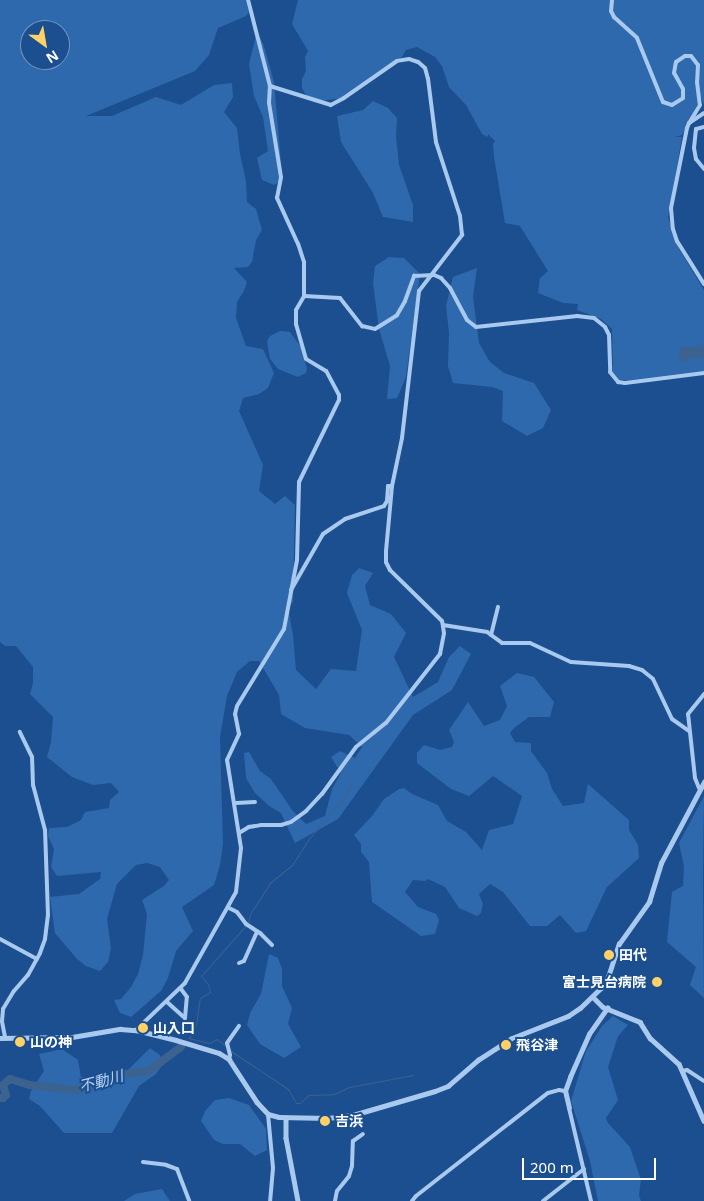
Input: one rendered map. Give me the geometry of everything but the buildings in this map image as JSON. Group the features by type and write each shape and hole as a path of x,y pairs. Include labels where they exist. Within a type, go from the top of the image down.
{"street":[{"path":"136,1030 181,990 229,908 236,892 241,855 239,833 234,815 236,803 227,760 240,734 235,714 237,706 281,637 297,560 299,482 339,400 336,388 326,371 306,359 296,324 296,310 304,296 303,257 276,198 280,177 269,103 270,86 248,0"},
{"path":"612,0 614,17 637,38 663,102 672,105 683,98 683,89 674,73 674,67 680,58 690,56 698,65 701,74 697,82 700,105 689,123 673,191 671,215 677,242 704,284"},
{"path":"239,833 249,828 281,825 291,822 314,803 356,747 382,728 437,658 443,644 443,625 438,616 390,570 386,562 392,486 402,438 419,291 430,274 462,236 462,224 436,142 425,68 418,62 409,59 396,61 331,105 270,86"},
{"path":"689,123 704,113"},
{"path":"704,127 698,127 694,133 694,154 704,169"},
{"path":"304,296 340,298 362,326 375,329 397,315 406,301 414,276 430,274 441,278 458,301 467,320 476,327 577,316 594,318 605,327 609,335 610,372 618,382 625,383 704,373"},
{"path":"290,592 323,534 345,519 384,506 387,502 388,486 392,486"},
{"path":"491,635 498,607"},
{"path":"443,625 481,630 502,643 534,644 571,662 629,666 642,670 653,679 672,719 689,731"},
{"path":"699,788 695,778 688,714 704,694"},
{"path":"20,732 32,756 33,785 44,830 48,867 48,915 46,939 37,959 28,975 10,995 3,1009 2,1038 53,1038 120,1029 136,1030 219,1053 229,1059 257,1102 268,1114 286,1118 328,1118 353,1115 448,1086 500,1045 568,1016 593,997 608,977 618,944 649,902 661,863 684,823 699,788 704,782"},
{"path":"236,803 255,802"},
{"path":"229,908 239,914 246,924 272,945"},
{"path":"240,962 244,961 257,932"},
{"path":"0,938 37,959"},
{"path":"167,1002 184,1018 188,997 181,990"},
{"path":"593,997 607,1008 640,1022 650,1038 679,1064 684,1071 704,1121"},
{"path":"591,1201 565,1091 589,1034 607,1008"},
{"path":"229,1059 227,1043 239,1026"},
{"path":"684,1071 687,1070 704,1081"},
{"path":"689,1084 697,1077"},
{"path":"412,1201 548,1093 559,1090 565,1091"},
{"path":"268,1114 273,1168 270,1201"},
{"path":"286,1118 286,1138 298,1201"},
{"path":"335,1201 337,1192 349,1176 352,1166 353,1141 363,1134"},
{"path":"143,1162 166,1165 177,1170 189,1201"},
{"path":"542,1201 584,1169"}],"shaded area":[{"path":"0,0 246,0 249,12 246,16 218,28 209,55 195,71 86,116 112,116 156,97 181,105 214,85 232,83 233,97 224,112 237,128 246,181 247,202 256,209 262,230 256,240 252,262 248,267 234,268 247,282 237,302 236,318 246,346 263,349 274,373 268,388 259,394 243,398 239,411 263,465 259,491 275,504 285,496 295,505 293,602 288,608 293,635 296,670 316,689 331,669 356,671 362,630 347,593 352,575 359,568 373,573 365,586 370,605 391,614 406,633 394,657 413,697 438,682 449,657 460,646 471,654 452,690 413,715 338,819 295,843 281,813 269,806 255,793 246,778 244,753 249,752 260,771 271,779 292,810 306,824 325,816 332,789 341,773 331,757 340,751 355,758 362,747 349,735 305,728 281,714 279,695 259,661 250,661 237,672 227,696 220,737 223,844 220,865 214,885 182,907 193,931 176,951 168,978 161,991 131,1017 120,1013 114,1000 121,999 131,987 138,974 143,955 147,914 142,900 164,886 169,880 160,867 147,863 136,865 117,884 107,919 111,948 108,962 100,971 86,966 77,959 55,933 50,897 79,894 100,879 101,872 57,876 51,867 54,849 48,836 49,828 67,827 81,820 85,812 109,808 110,800 119,792 111,783 93,785 72,777 47,757 51,742 53,717 30,694 33,683 33,667 16,646 5,646 0,642"},
{"path":"298,0 704,0 704,105 701,97 682,135 675,137 682,137 668,217 679,249 704,290 704,371 619,380 613,374 612,329 601,319 577,310 578,304 563,303 538,293 540,278 548,271 520,226 505,223 494,157 493,144 495,141 488,134 488,137 482,134 466,105 449,87 442,66 435,57 417,47 406,50 402,57 343,98 320,101 306,95 302,88 302,79 306,71 305,57 308,51 292,24"},
{"path":"257,31 264,46 274,82 282,175 279,182 274,185 262,180 257,158 268,151 263,117 254,96 249,64"},
{"path":"373,101 388,108 397,118 396,136 399,165 413,205 413,222 383,217 373,193 341,142 337,116 363,110"},
{"path":"389,257 404,258 420,274 406,377 397,398 387,399 390,366 379,329 373,283 375,266"},
{"path":"477,268 473,297 479,343 490,362 504,373 534,383 551,410 543,428 527,436 502,421 503,391 492,387 453,383 448,366 449,333 446,306 453,277"},
{"path":"280,331 290,332 301,347 307,369 306,373 298,377 278,369 270,359 267,341 270,336"},
{"path":"703,344 704,358 691,358 682,363 680,361 679,352 681,348 686,346 693,348"},
{"path":"517,673 534,677 554,702 550,717 529,717 514,728 510,733 515,742 531,743 531,751 547,773 552,789 563,806 584,803 588,784 629,820 629,830 638,845 639,858 607,887 586,931 576,933 560,915 547,926 530,926 503,892 490,884 479,894 483,904 481,913 477,916 459,908 445,887 428,879 425,881 413,880 405,892 418,907 436,914 439,920 435,934 421,936 372,902 369,862 361,852 361,844 354,835 372,816 384,799 399,789 404,788 412,794 438,805 447,821 466,832 482,850 489,830 513,824 522,796 493,776 469,796 451,789 417,763 417,753 424,745 440,750 452,747 454,742 449,730 468,702 484,726 500,720 507,706 500,686"},
{"path":"704,796 704,998 690,985 696,967 667,942 672,892 683,886 684,866 679,843"},
{"path":"269,954 278,958 282,969 282,986 292,1008 288,1024 301,1047 284,1058 260,1044 247,1025 250,1013 261,994"},
{"path":"613,1016 628,1025 618,1036 608,1067 618,1100 606,1118 608,1123 630,1147 641,1180 639,1195 641,1201 598,1201 590,1161 571,1101 586,1051 602,1026"},
{"path":"150,1048 160,1055 163,1064 156,1074 139,1086 112,1133 64,1133 40,1106 29,1099 31,1091 44,1071 39,1054 62,1049 78,1060 81,1077 92,1077 128,1070"},
{"path":"229,1098 249,1105 266,1129 267,1150 255,1156 240,1144 223,1144 214,1140 201,1121 205,1111 215,1100"},
{"path":"162,1189 170,1201 124,1201 135,1194"}],"waterway":[{"path":"227,1047 217,1039 209,1043 189,1038 196,1025 200,998 210,992 208,984 201,976 248,923 250,914 271,882 292,865 308,840 343,799 351,784"},
{"name":"不動川","path":"0,1098 6,1095 3,1085 10,1079 30,1085 76,1090 92,1086 117,1075 149,1071 181,1047"},
{"path":"231,1051 288,1089 296,1103 300,1103 309,1095 334,1094 349,1087 413,1075"}],"place":[{"name":"田代","path":"609,955"},
{"name":"富士見台病院","path":"657,982"},
{"name":"山入口","path":"143,1028"},
{"name":"山の神","path":"20,1042"},
{"name":"飛谷津","path":"506,1045"},
{"name":"吉浜","path":"325,1121"}]}
